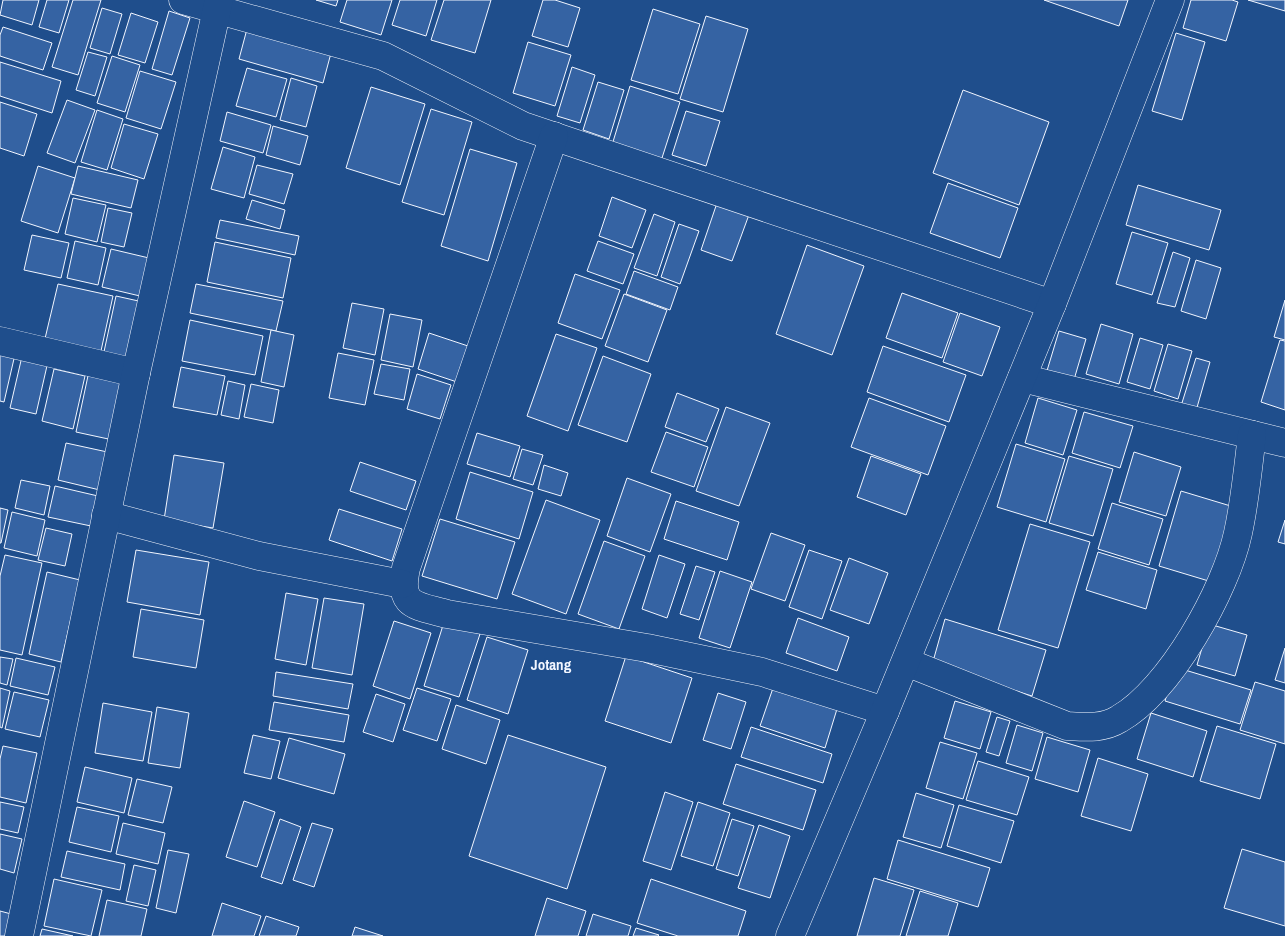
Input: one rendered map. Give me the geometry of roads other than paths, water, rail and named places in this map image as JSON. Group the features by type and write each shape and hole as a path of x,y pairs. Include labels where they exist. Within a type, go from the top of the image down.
{"street":[{"path":"183,0 218,5 383,56 523,126 1052,304"},
{"path":"790,936 906,662 1022,378 1170,0"},
{"path":"18,936 136,374 218,5"},
{"path":"554,136 406,568 402,584 406,598 415,605 447,614 647,648 762,672 885,711"},
{"path":"0,341 136,374"},
{"path":"1022,378 1285,443"},
{"path":"906,662 1067,726 1096,727 1118,720 1146,699 1193,638 1222,581 1238,534 1252,435"},
{"path":"106,515 259,556 402,584"}],"district":[{"name":"Jotang","path":"551,664"}]}
